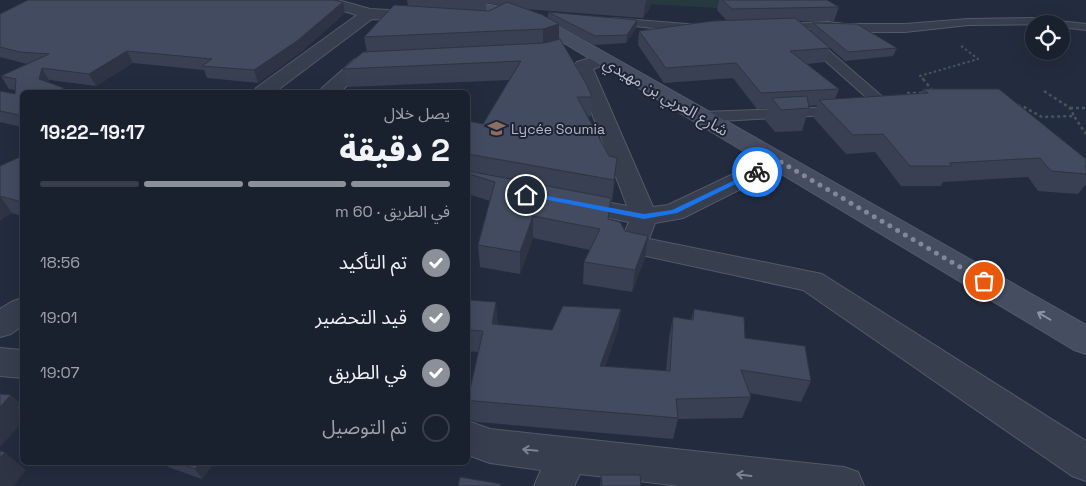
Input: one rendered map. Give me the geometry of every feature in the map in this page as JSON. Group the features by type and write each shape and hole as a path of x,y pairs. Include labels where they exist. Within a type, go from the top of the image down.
{"street":[{"path":"322,0 369,14 439,9"},
{"name":"شارع العربي بن مهيدي","path":"439,9 506,12 550,28 1086,341"},
{"path":"476,21 490,22 506,12"},
{"path":"266,90 369,14"},
{"path":"553,52 576,44"},
{"path":"603,59 583,66 644,217 633,244 812,281 1086,463"},
{"path":"298,66 390,62"},
{"path":"331,90 361,63"},
{"path":"556,200 644,217 674,212 779,161"},
{"path":"0,325 20,311"},
{"path":"0,362 20,364"},
{"path":"470,439 562,470 844,486"}],"lane":[{"path":"506,12 553,16"},
{"path":"601,21 709,30"},
{"path":"766,28 828,25 845,28 936,26 968,22 1025,21"},
{"path":"1070,25 1086,27"},
{"path":"794,26 867,106"},
{"path":"703,117 867,106"}],"path":[{"path":"867,106 902,94 934,93 920,76 978,59 936,26"},
{"path":"1044,91 1070,108 1086,134"},
{"path":"1014,106 1022,106 1042,117 1074,116"},
{"path":"1070,108 1086,108"}],"shaded area":[{"path":"646,0 760,0 718,8 646,4"}],"building":[{"path":"28,0 334,0 343,2 297,41 254,70 202,66 212,59 127,51 89,74 42,68 39,79 64,88 60,90 20,90 19,115 0,111 0,91 15,94 16,79 1,76 49,54 20,52 0,47 0,14"},
{"path":"722,0 827,0 839,7 732,9"},
{"path":"507,2 543,15 559,24 543,29 364,37 394,5 489,11"},
{"path":"548,12 637,20 627,35 595,36"},
{"path":"795,18 830,48 790,51 839,89 761,93 736,63 666,68 639,31 712,21"},
{"path":"813,23 857,24 897,48 848,52"},
{"path":"560,39 587,85 592,97 577,97 609,156 617,158 614,180 470,154 470,121 483,124 521,61 343,69 363,52 545,43"},
{"path":"923,89 999,89 1086,159 1086,174 1051,171 1040,158 949,163 952,166 910,166 883,134 853,135 819,100 928,93"},
{"path":"807,96 809,108 781,110 772,98"},
{"path":"20,157 20,201 0,196 0,166"},
{"path":"470,171 611,198 608,219 620,222 625,231 648,236 635,270 584,262 600,229 533,216 520,252 478,245 495,182 470,174"},
{"path":"470,300 496,302 492,324 552,330 563,306 621,309 600,366 670,371 673,317 693,320 694,309 744,317 745,338 805,346 811,381 741,370 751,397 676,399 678,418 474,401 470,400 470,390 483,331 470,330"},
{"path":"0,394 11,395 0,407"},
{"path":"0,451 5,452 0,458"},
{"path":"184,465 198,465 195,469"},
{"path":"601,475 640,475 641,486 602,486"},
{"path":"460,477 501,484 500,486 458,486"}],"way so far":[{"path":"757,172 779,161 984,281"}],"place":[{"name":"Lycée Soumia","path":"497,129"}],"route":[{"path":"526,195 644,217 674,212 757,172"}]}
